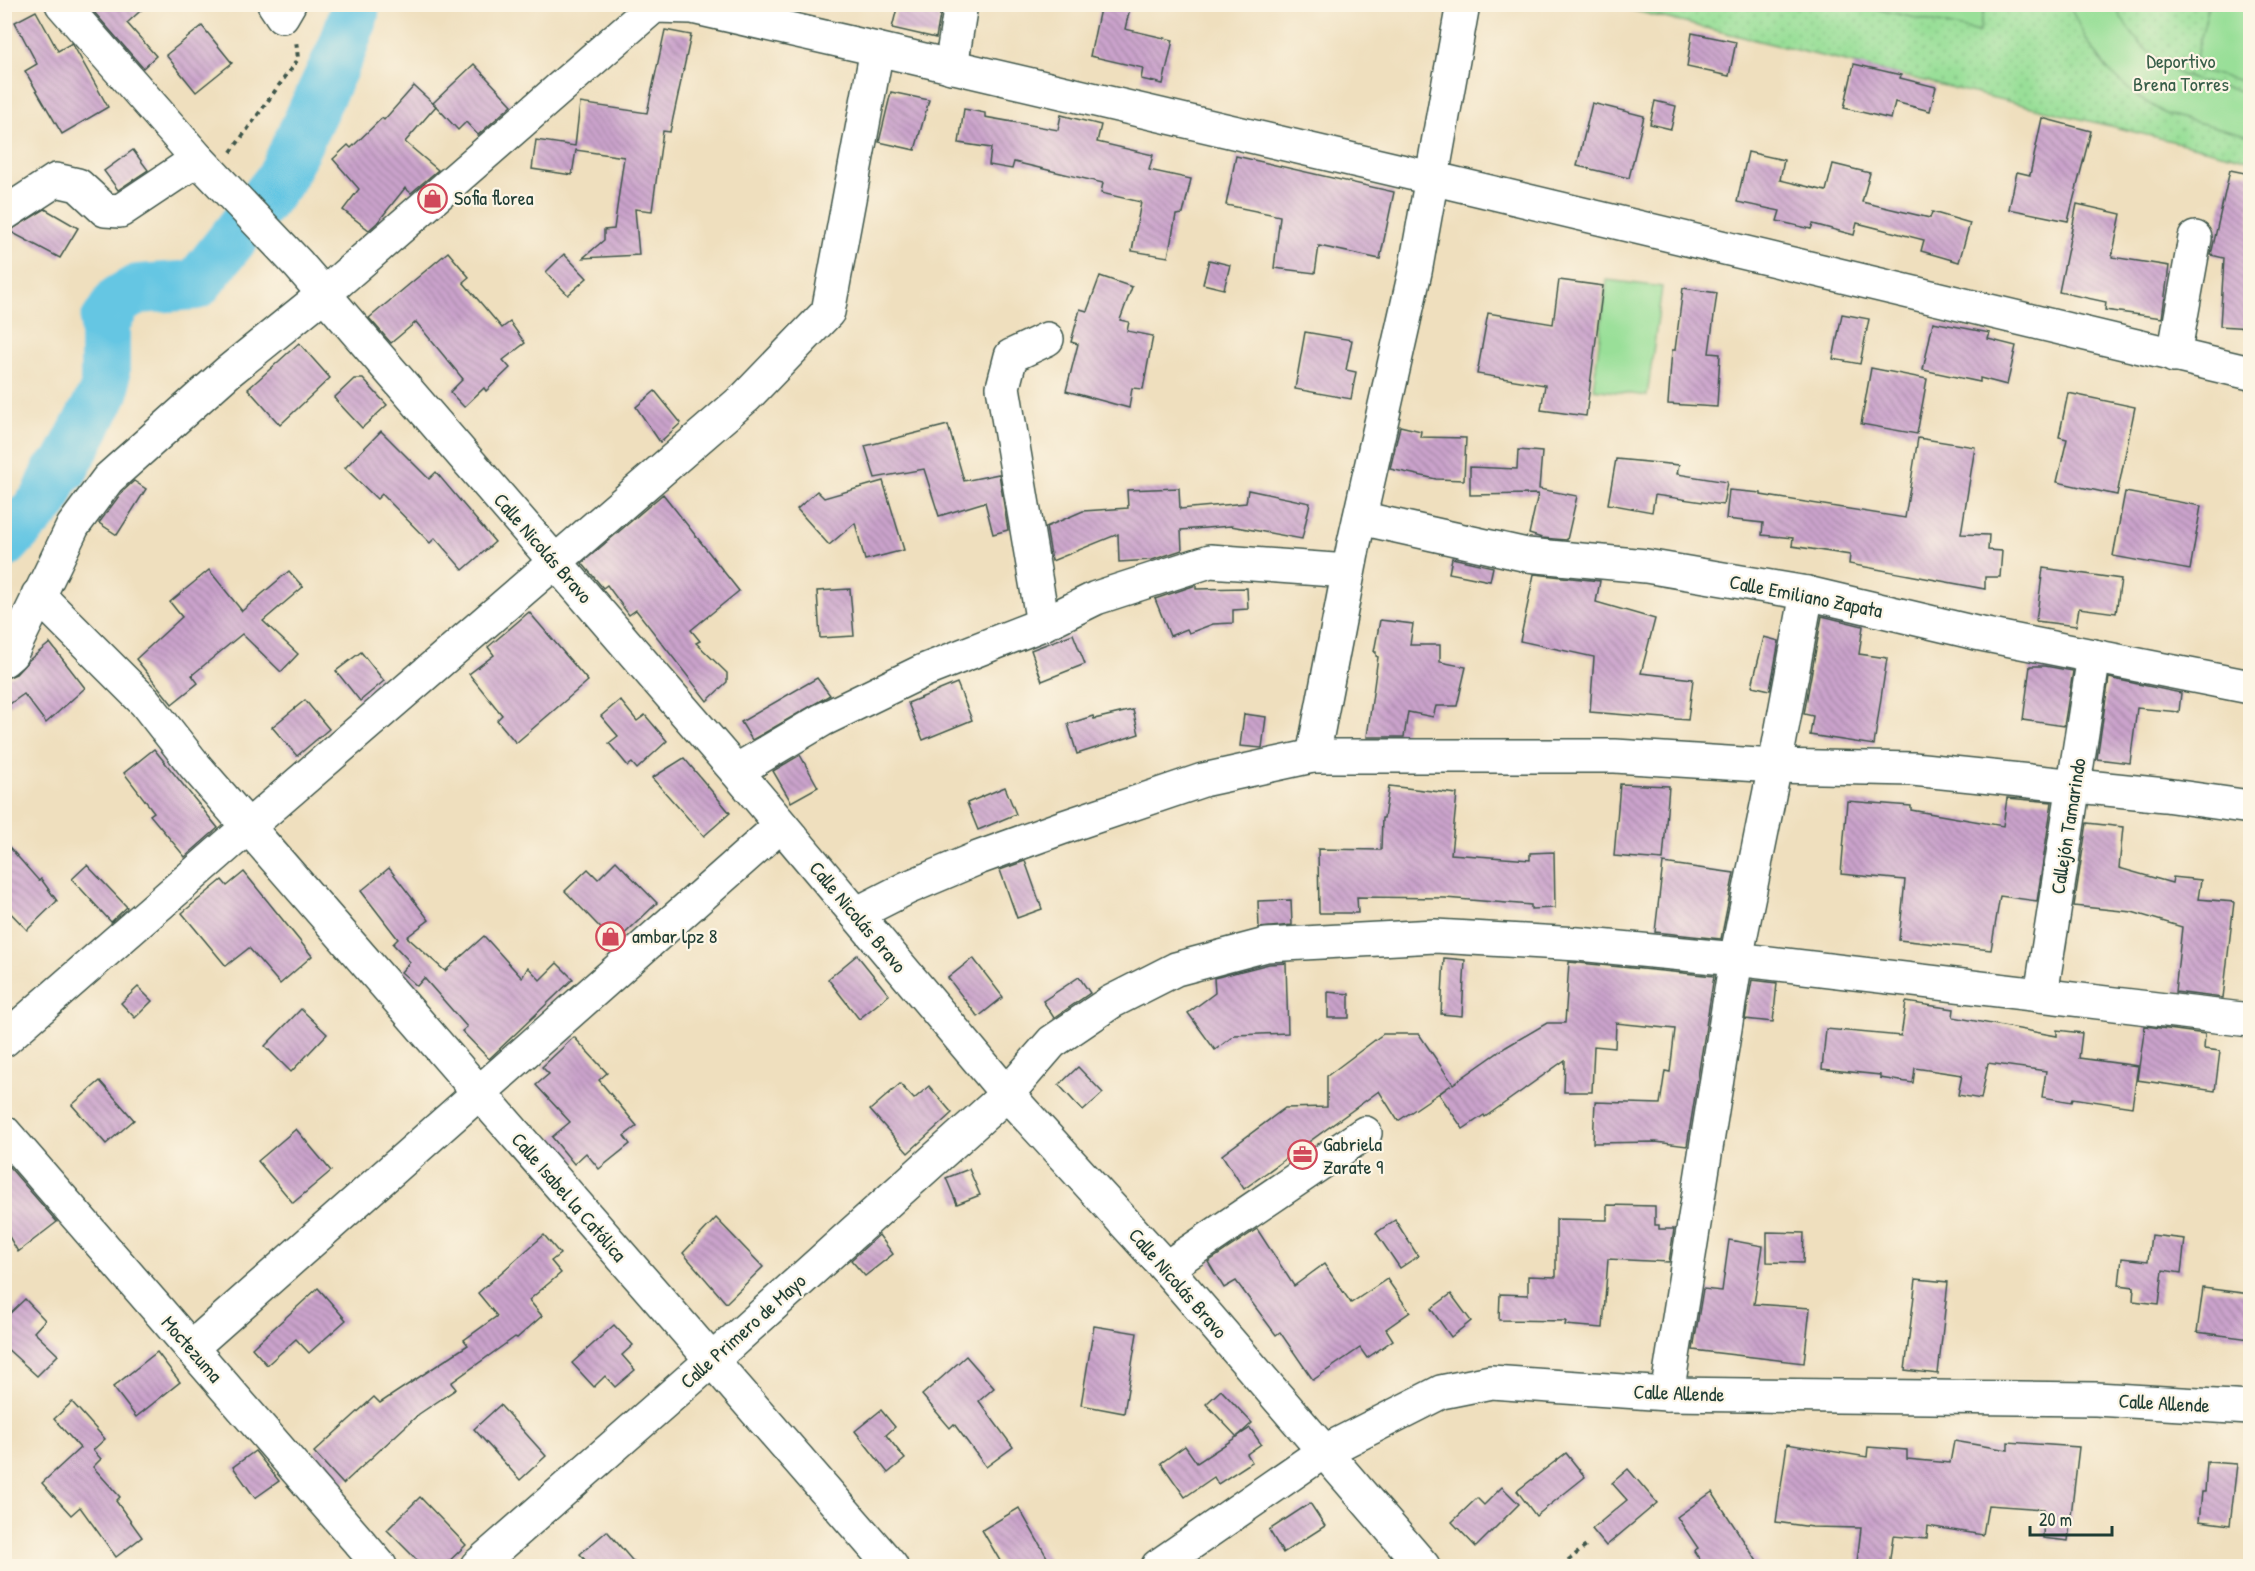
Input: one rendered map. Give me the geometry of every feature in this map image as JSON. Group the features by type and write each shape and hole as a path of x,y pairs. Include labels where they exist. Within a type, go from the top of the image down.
{"street":[{"name":"Calle Nicolás Bravo","path":"62,4 212,173 298,264 736,771 1007,1094 1166,1268 1423,1566"},
{"path":"951,67 962,4"},
{"path":"1313,756 1348,571 1415,272 1463,4"},
{"path":"4,660 11,654 73,526 108,479 229,371 323,295 654,6 692,7 877,49 2250,373"},
{"path":"4,1040 554,561 746,397 828,312 877,49"},
{"path":"4,214 56,180 78,185 105,210 120,211 212,173"},
{"path":"2174,356 2195,238"},
{"path":"1043,624 1003,387 1011,356 1047,339"},
{"name":"Calle Emiliano Zapata","path":"1360,518 1527,555 1646,566 1807,592 1976,633 2250,687"},
{"path":"736,771 822,720 913,676 1043,624 1096,598 1210,561 1348,571"},
{"path":"1667,1394 1736,959 1807,592"},
{"name":"Calle Isabel la Católica","path":"38,595 145,702 195,766 891,1566"},
{"name":"Callejón Tamarindo","path":"2041,995 2094,656"},
{"path":"856,914 908,888 978,858 1061,828 1203,780 1313,756 1615,756 1775,766 1913,769 2250,802"},
{"path":"191,1348 780,825"},
{"name":"Calle Primero de Mayo","path":"477,1566 711,1361 1007,1094 1052,1042 1111,1002 1176,969 1266,945 1435,936 1578,944 1736,959 2250,1020"},
{"name":"Moctezuma","path":"4,1132 380,1566"},
{"path":"1166,1268 1365,1133"},
{"name":"Calle Allende","path":"1158,1566 1323,1452 1441,1392 1491,1382 1667,1394 2096,1400 2250,1408"}],"path":[{"path":"212,173 298,59 296,41 282,8"},
{"path":"1562,1566 1586,1546"}],"green space":[{"name":"Deportivo Brena Torres","path":"1611,5 2250,5 2250,160"},
{"path":"1857,5 1985,5 1979,32"},
{"path":"2069,5 2115,5 2120,16 2142,46 2171,69 2198,81 2250,93 2250,136 2166,114 2136,96 2108,70 2086,39"},
{"path":"2209,5 2250,5 2250,83 2193,69"},
{"path":"1607,280 1662,287 1647,396 1593,389"}],"building":[{"path":"87,4 148,4 127,23 156,56 143,68"},
{"path":"898,4 942,4 936,38 892,28"},
{"path":"1101,4 1131,4 1125,29 1173,40 1163,84 1141,79 1143,68 1090,56"},
{"path":"36,11 58,51 72,43 108,107 62,134 25,71 37,64 15,22"},
{"path":"202,26 232,63 196,92 166,55"},
{"path":"665,30 691,35 670,132 663,131 652,211 635,209 639,255 583,258 604,240 604,230 614,229 624,157 576,150 572,175 532,169 536,140 575,146 580,103 647,113"},
{"path":"1692,33 1736,42 1729,76 1687,67"},
{"path":"474,64 512,105 478,135 466,122 458,130 433,103"},
{"path":"1854,64 1901,75 1900,78 1936,87 1930,111 1895,102 1891,119 1844,108"},
{"path":"414,86 436,106 405,142 438,170 411,193 405,188 369,230 343,210 359,189 333,159 348,145 351,148 382,118 384,120"},
{"path":"891,92 929,100 915,150 879,142"},
{"path":"1655,101 1676,106 1671,129 1650,124"},
{"path":"1592,103 1644,116 1629,178 1577,166"},
{"path":"964,109 985,113 985,117 1058,130 1061,115 1101,125 1097,142 1153,155 1149,170 1191,179 1183,214 1176,215 1168,257 1132,251 1141,202 1101,193 1103,183 1014,162 1012,169 989,165 991,148 959,143"},
{"path":"2042,118 2091,131 2068,221 2009,209 2017,172 2030,175"},
{"path":"133,150 148,170 118,190 104,171"},
{"path":"1748,152 1784,160 1780,180 1826,191 1833,164 1870,173 1862,202 1930,218 1932,212 1970,223 1959,262 1921,251 1924,240 1857,223 1854,235 1813,224 1811,229 1777,221 1780,211 1737,202"},
{"path":"1236,156 1394,192 1380,259 1319,246 1315,273 1274,268 1280,216 1226,205"},
{"path":"2230,170 2250,174 2250,328 2220,326 2224,258 2211,255"},
{"path":"2077,204 2121,214 2112,257 2169,266 2162,318 2105,310 2106,302 2059,292"},
{"path":"45,209 78,228 60,258 9,231"},
{"path":"448,252 469,277 463,282 502,328 510,322 525,343 503,360 510,368 486,391 484,388 464,407 450,392 463,379 416,322 391,343 369,318"},
{"path":"564,254 587,278 568,295 546,272"},
{"path":"1209,260 1230,265 1224,289 1203,284"},
{"path":"1100,276 1132,287 1120,320 1129,322 1127,331 1153,336 1143,389 1132,388 1129,408 1066,391 1078,344 1071,342 1080,309 1087,311"},
{"path":"1559,280 1603,286 1586,416 1541,410 1545,385 1477,374 1488,313 1553,324"},
{"path":"1683,288 1717,293 1709,353 1720,354 1717,407 1668,404 1672,350 1675,350"},
{"path":"1842,314 1869,319 1860,364 1833,359"},
{"path":"1933,322 1990,333 1988,339 2016,346 2007,385 1980,378 1980,382 1923,370"},
{"path":"1305,332 1352,340 1346,370 1356,372 1351,399 1295,389"},
{"path":"299,343 330,378 280,425 248,389"},
{"path":"1871,368 1927,379 1917,434 1861,424"},
{"path":"354,379 363,379 387,405 362,428 334,398"},
{"path":"655,391 681,423 660,442 636,407"},
{"path":"2068,393 2135,407 2117,495 2057,482 2067,439 2059,437"},
{"path":"948,425 964,481 999,474 1008,530 993,534 985,502 939,516 924,469 875,478 865,446"},
{"path":"1400,426 1421,431 1420,437 1466,438 1464,480 1436,479 1390,469"},
{"path":"381,431 429,479 436,472 495,542 463,570 435,538 430,543 382,494 377,499 345,468"},
{"path":"1918,438 1975,447 1961,534 1989,535 1988,550 2002,551 2000,577 1985,577 1985,589 1849,564 1850,555 1792,546 1793,538 1762,535 1763,523 1726,519 1729,490 1761,493 1761,495 1905,518"},
{"path":"1518,450 1542,452 1539,489 1577,496 1567,540 1542,538 1529,534 1538,494 1470,495 1470,467 1517,469"},
{"path":"1616,459 1679,465 1677,474 1727,482 1723,505 1655,495 1652,512 1608,504"},
{"path":"134,481 146,489 117,535 99,523 122,492"},
{"path":"883,481 904,550 865,560 855,523 829,545 797,509 817,491 824,498"},
{"path":"1179,488 1180,509 1246,503 1248,490 1310,503 1302,539 1231,526 1181,530 1182,550 1152,560 1119,562 1118,534 1052,561 1046,527 1083,511 1128,508 1127,490"},
{"path":"2125,492 2201,506 2190,570 2113,556"},
{"path":"663,494 739,591 691,630 700,641 696,643 727,673 727,682 707,701 636,610 629,615 607,585 603,588 582,563"},
{"path":"1452,558 1493,567 1490,581 1449,573"},
{"path":"2043,568 2121,579 2116,613 2079,608 2076,626 2036,621"},
{"path":"209,570 242,611 289,571 303,587 263,621 298,654 281,672 242,634 192,675 198,683 172,704 136,659 182,617 170,602"},
{"path":"1534,574 1600,581 1596,602 1655,619 1641,673 1693,679 1688,720 1590,712 1594,657 1520,641"},
{"path":"1196,585 1196,589 1247,588 1248,609 1233,610 1233,623 1213,624 1189,633 1187,629 1170,636 1155,599"},
{"path":"850,589 854,636 820,638 817,591"},
{"path":"529,612 588,681 516,743 497,720 502,715 469,674 494,655 488,647"},
{"path":"1822,616 1863,626 1859,654 1887,658 1874,745 1810,735 1813,716 1804,714"},
{"path":"1380,620 1413,624 1410,645 1440,645 1440,662 1466,667 1457,706 1436,706 1433,717 1408,712 1404,737 1367,737 1378,657 1374,652"},
{"path":"1073,634 1085,664 1042,681 1031,650"},
{"path":"1764,637 1779,641 1770,690 1752,686"},
{"path":"50,643 85,688 46,723 24,694 4,708 4,679 16,674"},
{"path":"361,652 384,681 360,701 336,671"},
{"path":"2030,666 2073,671 2064,726 2023,720"},
{"path":"817,678 830,695 752,740 741,722"},
{"path":"2109,678 2181,693 2179,712 2137,708 2130,763 2097,759"},
{"path":"957,683 972,720 923,740 908,703"},
{"path":"305,700 329,729 297,756 272,727"},
{"path":"620,700 637,721 645,715 667,741 637,769 632,763 628,766 609,743 618,736 601,716"},
{"path":"1133,710 1139,734 1077,754 1068,724 1093,716 1094,719"},
{"path":"1244,714 1266,717 1262,748 1240,746"},
{"path":"154,749 218,828 185,857 150,815 154,812 124,773"},
{"path":"800,755 818,787 791,802 773,771"},
{"path":"684,758 730,813 704,836 652,778"},
{"path":"1620,784 1669,786 1663,860 1614,856"},
{"path":"1389,786 1457,794 1451,854 1530,860 1530,853 1554,852 1555,908 1531,909 1531,905 1445,898 1357,897 1358,913 1319,913 1318,849 1381,850 1382,818 1384,818"},
{"path":"1005,787 1016,814 978,830 967,803"},
{"path":"2007,798 2052,802 2037,901 2000,896 1991,950 1899,940 1905,880 1841,874 1847,801 1911,806 1911,810 2003,826"},
{"path":"2087,823 2123,827 2119,868 2172,883 2173,877 2201,880 2198,899 2234,902 2223,998 2175,992 2182,927 2132,912 2074,906"},
{"path":"4,841 39,881 41,879 57,901 27,930 4,906"},
{"path":"616,861 657,903 615,943 565,891 588,869 598,879"},
{"path":"1025,861 1042,909 1017,918 1000,870"},
{"path":"1663,863 1734,873 1721,939 1655,932"},
{"path":"87,865 127,907 111,922 72,879"},
{"path":"389,868 429,920 407,937 445,971 484,936 522,978 528,967 540,980 557,963 573,979 489,1059 462,1031 467,1027 424,978 417,986 401,972 410,962 393,944 398,939 361,891"},
{"path":"244,872 312,956 280,984 249,948 226,966 182,913 222,880 227,886"},
{"path":"1291,900 1292,925 1259,928 1258,901"},
{"path":"857,955 889,995 859,1019 828,979"},
{"path":"973,958 1003,997 978,1017 948,978"},
{"path":"1444,958 1465,960 1462,1016 1441,1014"},
{"path":"1569,962 1714,976 1687,1146 1656,1142 1593,1143 1595,1102 1660,1104 1665,1071 1670,1072 1675,1029 1616,1023 1615,1048 1594,1046 1592,1092 1564,1092 1565,1060 1485,1117 1484,1115 1463,1129 1439,1094 1451,1085 1398,1121 1379,1091 1244,1189 1222,1155 1285,1108 1327,1107 1327,1076 1383,1034 1419,1034 1453,1084 1506,1047 1547,1023 1565,1023"},
{"path":"1286,963 1288,1033 1235,1035 1215,1050 1188,1013 1215,993 1214,978 1269,964"},
{"path":"1079,977 1090,993 1054,1018 1043,1001"},
{"path":"1752,980 1777,983 1773,1022 1745,1019"},
{"path":"138,987 152,1001 135,1018 121,1003"},
{"path":"1328,992 1349,994 1349,1018 1328,1018"},
{"path":"1906,1002 1954,1009 1953,1017 2057,1036 2057,1030 2082,1033 2079,1058 2138,1066 2132,1107 2073,1098 2072,1102 2042,1097 2046,1071 1988,1063 1981,1099 1958,1095 1962,1075 1915,1068 1913,1083 1880,1078 1880,1075 1822,1069 1826,1029 1901,1036"},
{"path":"301,1009 327,1034 291,1072 265,1046"},
{"path":"2145,1026 2205,1034 2204,1049 2220,1051 2215,1091 2137,1080"},
{"path":"574,1037 607,1073 599,1080 637,1126 624,1136 630,1144 599,1169 586,1153 574,1164 552,1137 570,1122 536,1085 549,1074 542,1067"},
{"path":"1078,1067 1103,1093 1083,1111 1059,1085"},
{"path":"100,1081 134,1120 106,1144 72,1105"},
{"path":"900,1084 914,1099 929,1086 952,1113 908,1153 870,1110"},
{"path":"296,1129 331,1171 293,1203 258,1161"},
{"path":"4,1161 57,1222 18,1252 4,1228"},
{"path":"969,1169 980,1195 957,1204 946,1178"},
{"path":"1607,1205 1655,1206 1655,1225 1659,1225 1659,1229 1674,1229 1669,1262 1608,1259 1603,1328 1565,1325 1566,1321 1499,1320 1500,1294 1528,1295 1528,1276 1556,1277 1556,1219 1607,1220"},
{"path":"716,1218 763,1267 726,1303 683,1253"},
{"path":"1395,1220 1418,1256 1400,1268 1376,1233"},
{"path":"1257,1229 1294,1286 1324,1264 1351,1303 1387,1279 1410,1312 1386,1329 1393,1340 1367,1358 1360,1348 1313,1380 1280,1332 1276,1335 1236,1281 1224,1288 1208,1262"},
{"path":"1767,1232 1804,1233 1803,1263 1767,1262"},
{"path":"544,1235 560,1254 551,1261 561,1273 529,1300 542,1316 517,1338 515,1337 451,1383 456,1389 419,1414 343,1484 314,1452 374,1397 380,1403 468,1345 464,1340 497,1316 478,1293"},
{"path":"879,1235 893,1254 865,1276 851,1260"},
{"path":"2151,1235 2185,1239 2181,1273 2163,1270 2159,1304 2133,1301 2134,1287 2119,1285 2122,1258 2148,1261"},
{"path":"1729,1240 1763,1246 1754,1304 1810,1308 1804,1363 1693,1350 1703,1289 1722,1291"},
{"path":"1916,1279 1948,1282 1938,1374 1905,1370"},
{"path":"318,1288 346,1320 309,1353 296,1339 267,1365 252,1348"},
{"path":"2203,1288 2250,1294 2250,1339 2197,1332"},
{"path":"1451,1294 1471,1321 1451,1337 1431,1309"},
{"path":"25,1299 45,1320 34,1332 58,1355 37,1376 4,1346 4,1319"},
{"path":"614,1325 633,1345 622,1355 635,1370 615,1387 605,1376 594,1387 572,1363"},
{"path":"1094,1326 1137,1333 1124,1413 1081,1405"},
{"path":"157,1352 180,1382 136,1417 113,1387"},
{"path":"966,1356 994,1388 979,1401 1013,1447 986,1467 954,1424 950,1428 922,1395"},
{"path":"1221,1390 1252,1423 1237,1437 1206,1404"},
{"path":"72,1402 105,1439 93,1450 101,1459 93,1467 120,1497 116,1501 142,1537 116,1557 80,1507 71,1515 42,1483 80,1448 54,1419"},
{"path":"500,1405 546,1456 520,1480 474,1429"},
{"path":"881,1410 895,1427 886,1435 905,1459 888,1473 855,1431"},
{"path":"1250,1428 1261,1444 1247,1454 1252,1462 1218,1484 1214,1477 1185,1497 1161,1463 1185,1446 1197,1463"},
{"path":"1954,1441 2008,1450 2008,1442 2079,1447 2068,1541 2043,1538 2044,1509 1988,1505 1983,1535 1928,1526 1927,1539 1893,1536 1889,1566 1857,1562 1861,1528 1812,1527 1776,1522 1787,1444 1867,1457 1868,1447 1907,1450 1907,1459 1950,1463"},
{"path":"255,1451 279,1481 255,1498 233,1467"},
{"path":"1566,1453 1585,1477 1536,1516 1517,1491"},
{"path":"2207,1462 2237,1464 2230,1525 2199,1521 2202,1492 2205,1492"},
{"path":"1628,1469 1657,1503 1606,1546 1592,1529 1627,1500 1612,1483"},
{"path":"1502,1487 1519,1504 1476,1547 1452,1522 1477,1498 1484,1505"},
{"path":"1712,1492 1760,1566 1704,1566 1694,1551 1698,1548 1677,1517"},
{"path":"420,1497 466,1545 444,1566 423,1566 387,1530"},
{"path":"1310,1503 1325,1526 1283,1553 1269,1530"},
{"path":"1019,1508 1052,1566 1003,1566 982,1530"},
{"path":"607,1531 637,1566 590,1566 580,1554"}],"waterway":[{"path":"4,544 45,500 56,473 64,468 105,390 105,322 119,300 138,289 196,285 281,178 342,49 354,14 355,4"}],"place":[{"name":"Sofia florea","path":"433,198"},
{"name":"ambar lpz 8","path":"611,936"},
{"name":"Gabriela Zarate 9","path":"1302,1155"}]}
